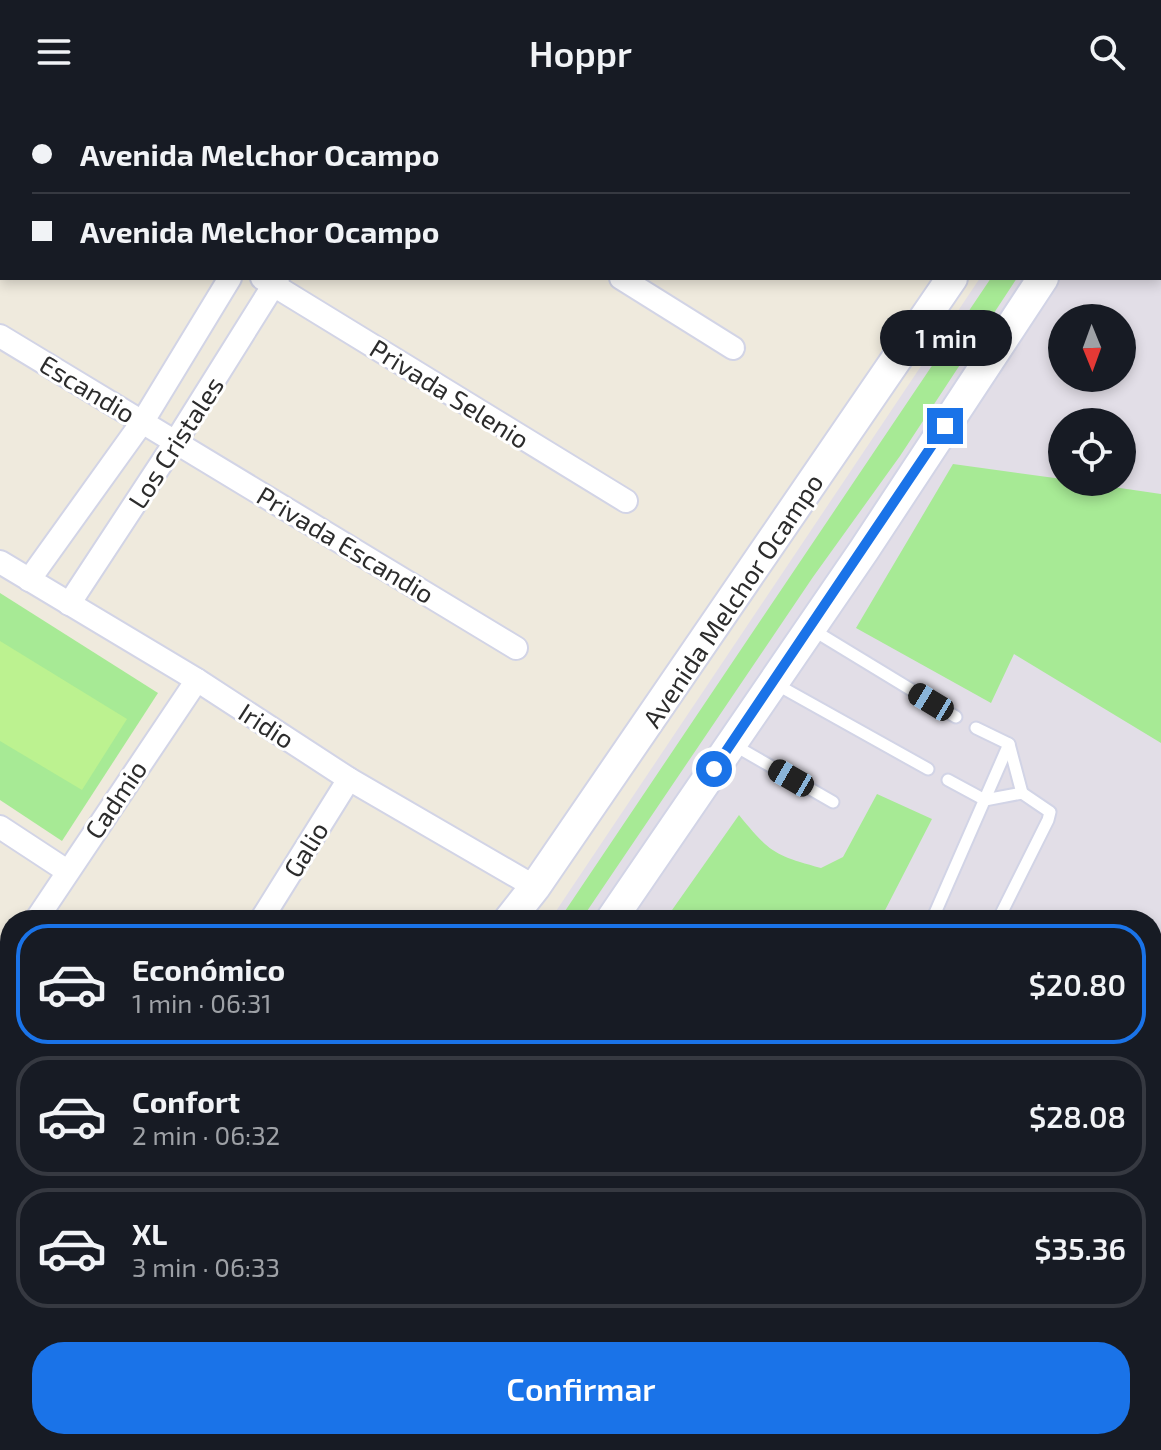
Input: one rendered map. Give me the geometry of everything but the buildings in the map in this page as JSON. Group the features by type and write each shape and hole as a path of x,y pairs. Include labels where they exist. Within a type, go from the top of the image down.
{"main road":[{"name":"Avenida Melchor Ocampo","path":"517,910 951,280"},
{"path":"618,910 810,629 1042,280"}],"street":[{"name":"Los Cristales","path":"29,580 143,421 229,280"},
{"name":"Los Cristales","path":"69,604 176,441 271,280"},
{"name":"Privada Selenio","path":"271,280 626,501"},
{"path":"624,280 733,348"},
{"name":"Escandio","path":"0,336 176,441"},
{"name":"Privada Escandio","path":"176,441 516,648"},
{"name":"Iridio","path":"0,562 197,680 349,779 535,887"},
{"name":"Cadmio","path":"42,910 197,680"},
{"name":"Galio","path":"267,910 349,779"},
{"path":"0,827 67,871"}],"lane":[{"path":"810,629 956,717"},
{"path":"773,683 928,769"},
{"path":"976,728 1009,744 1022,793 1050,812 1003,910"},
{"path":"731,744 833,802"},
{"path":"936,910 1009,744"},
{"path":"948,780 985,800 1022,793"}],"shaded area":[{"path":"979,280 1161,280 1161,910 557,910"}],"green space":[{"path":"990,280 1016,280 900,456 813,577 588,910 566,910"},
{"path":"953,464 1048,477 1048,496 1136,496 1136,490 1161,494 1161,743 1014,654 991,703 856,628"},
{"path":"0,593 158,693 62,841 0,800"},
{"path":"0,641 127,719 82,790 0,741"},
{"path":"877,794 932,819 885,910 672,910 739,815 766,845 783,856 821,868 843,857"}],"route":[{"path":"714,769 945,426"}]}
